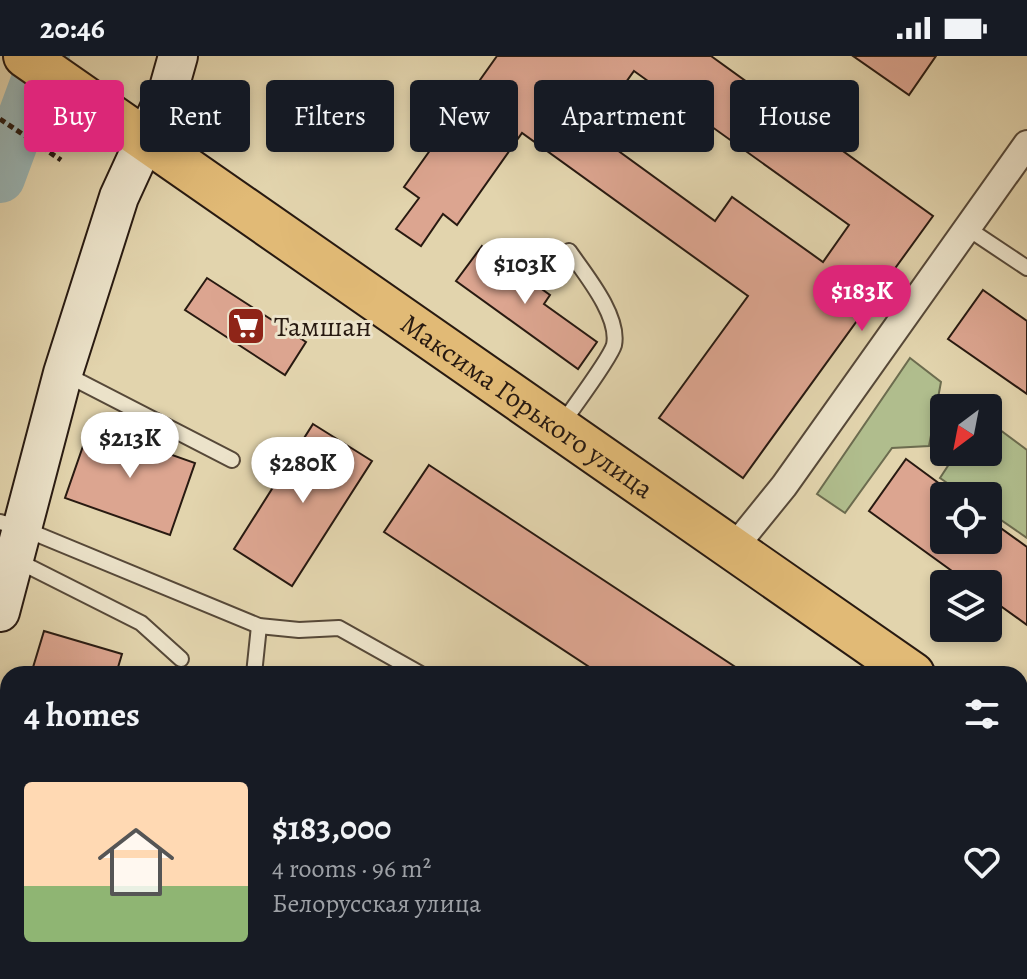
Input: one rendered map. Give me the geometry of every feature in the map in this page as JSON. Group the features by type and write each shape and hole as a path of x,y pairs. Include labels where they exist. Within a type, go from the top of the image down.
{"main road":[{"name":"Максима Горького улица","path":"25,56 140,135"},
{"name":"Максима Горького улица","path":"165,152 901,666"}],"street":[{"path":"171,80 178,56"},
{"path":"733,549 784,486 1027,144"},
{"path":"0,612 12,537 119,197 140,152"}],"lane":[{"path":"967,228 1027,268"},
{"path":"560,428 614,347 613,326 602,299 569,251"},
{"path":"63,373 232,460"},
{"path":"12,537 259,626 299,630 339,628 407,666"},
{"path":"12,537 141,623 181,659"},
{"path":"255,666 259,626"}],"path":[{"path":"0,119 61,160"}],"green space":[{"path":"910,358 941,382 939,394 930,394 929,446 892,448 845,513 817,494"},
{"path":"1002,431 1027,450 1027,538 1002,521 1002,482 946,482 940,478 948,466 1002,466"}],"building":[{"path":"497,56 711,56 744,80 730,80 730,140 714,128 714,80 647,80 634,71 628,80 534,80 534,142 522,133 518,139 518,80 480,80"},
{"path":"853,56 936,56 909,95"},
{"path":"429,152 509,152 457,225 443,214 421,246 396,229 419,198 404,187"},
{"path":"548,152 620,152 715,221 732,197 823,262 849,225 747,152 844,152 933,216 743,478 659,418 748,296"},
{"path":"482,246 550,295 544,304 597,342 578,369 456,281"},
{"name":"Тамшан","path":"207,278 306,342 285,375 185,310"},
{"path":"983,290 1027,321 1027,394 948,339"},
{"path":"313,424 372,461 292,586 234,549"},
{"path":"90,426 195,463 170,535 65,498"},
{"path":"906,459 937,482 930,482 930,554 1002,554 1002,529 1027,547 1027,625 1002,607 1002,570 951,570 869,511"},
{"path":"429,465 734,666 588,666 384,532"},
{"path":"44,631 122,654 118,666 33,666"}],"waterway":[{"path":"0,178 45,56"}],"place":[{"name":"Тамшан","path":"246,326"}]}
